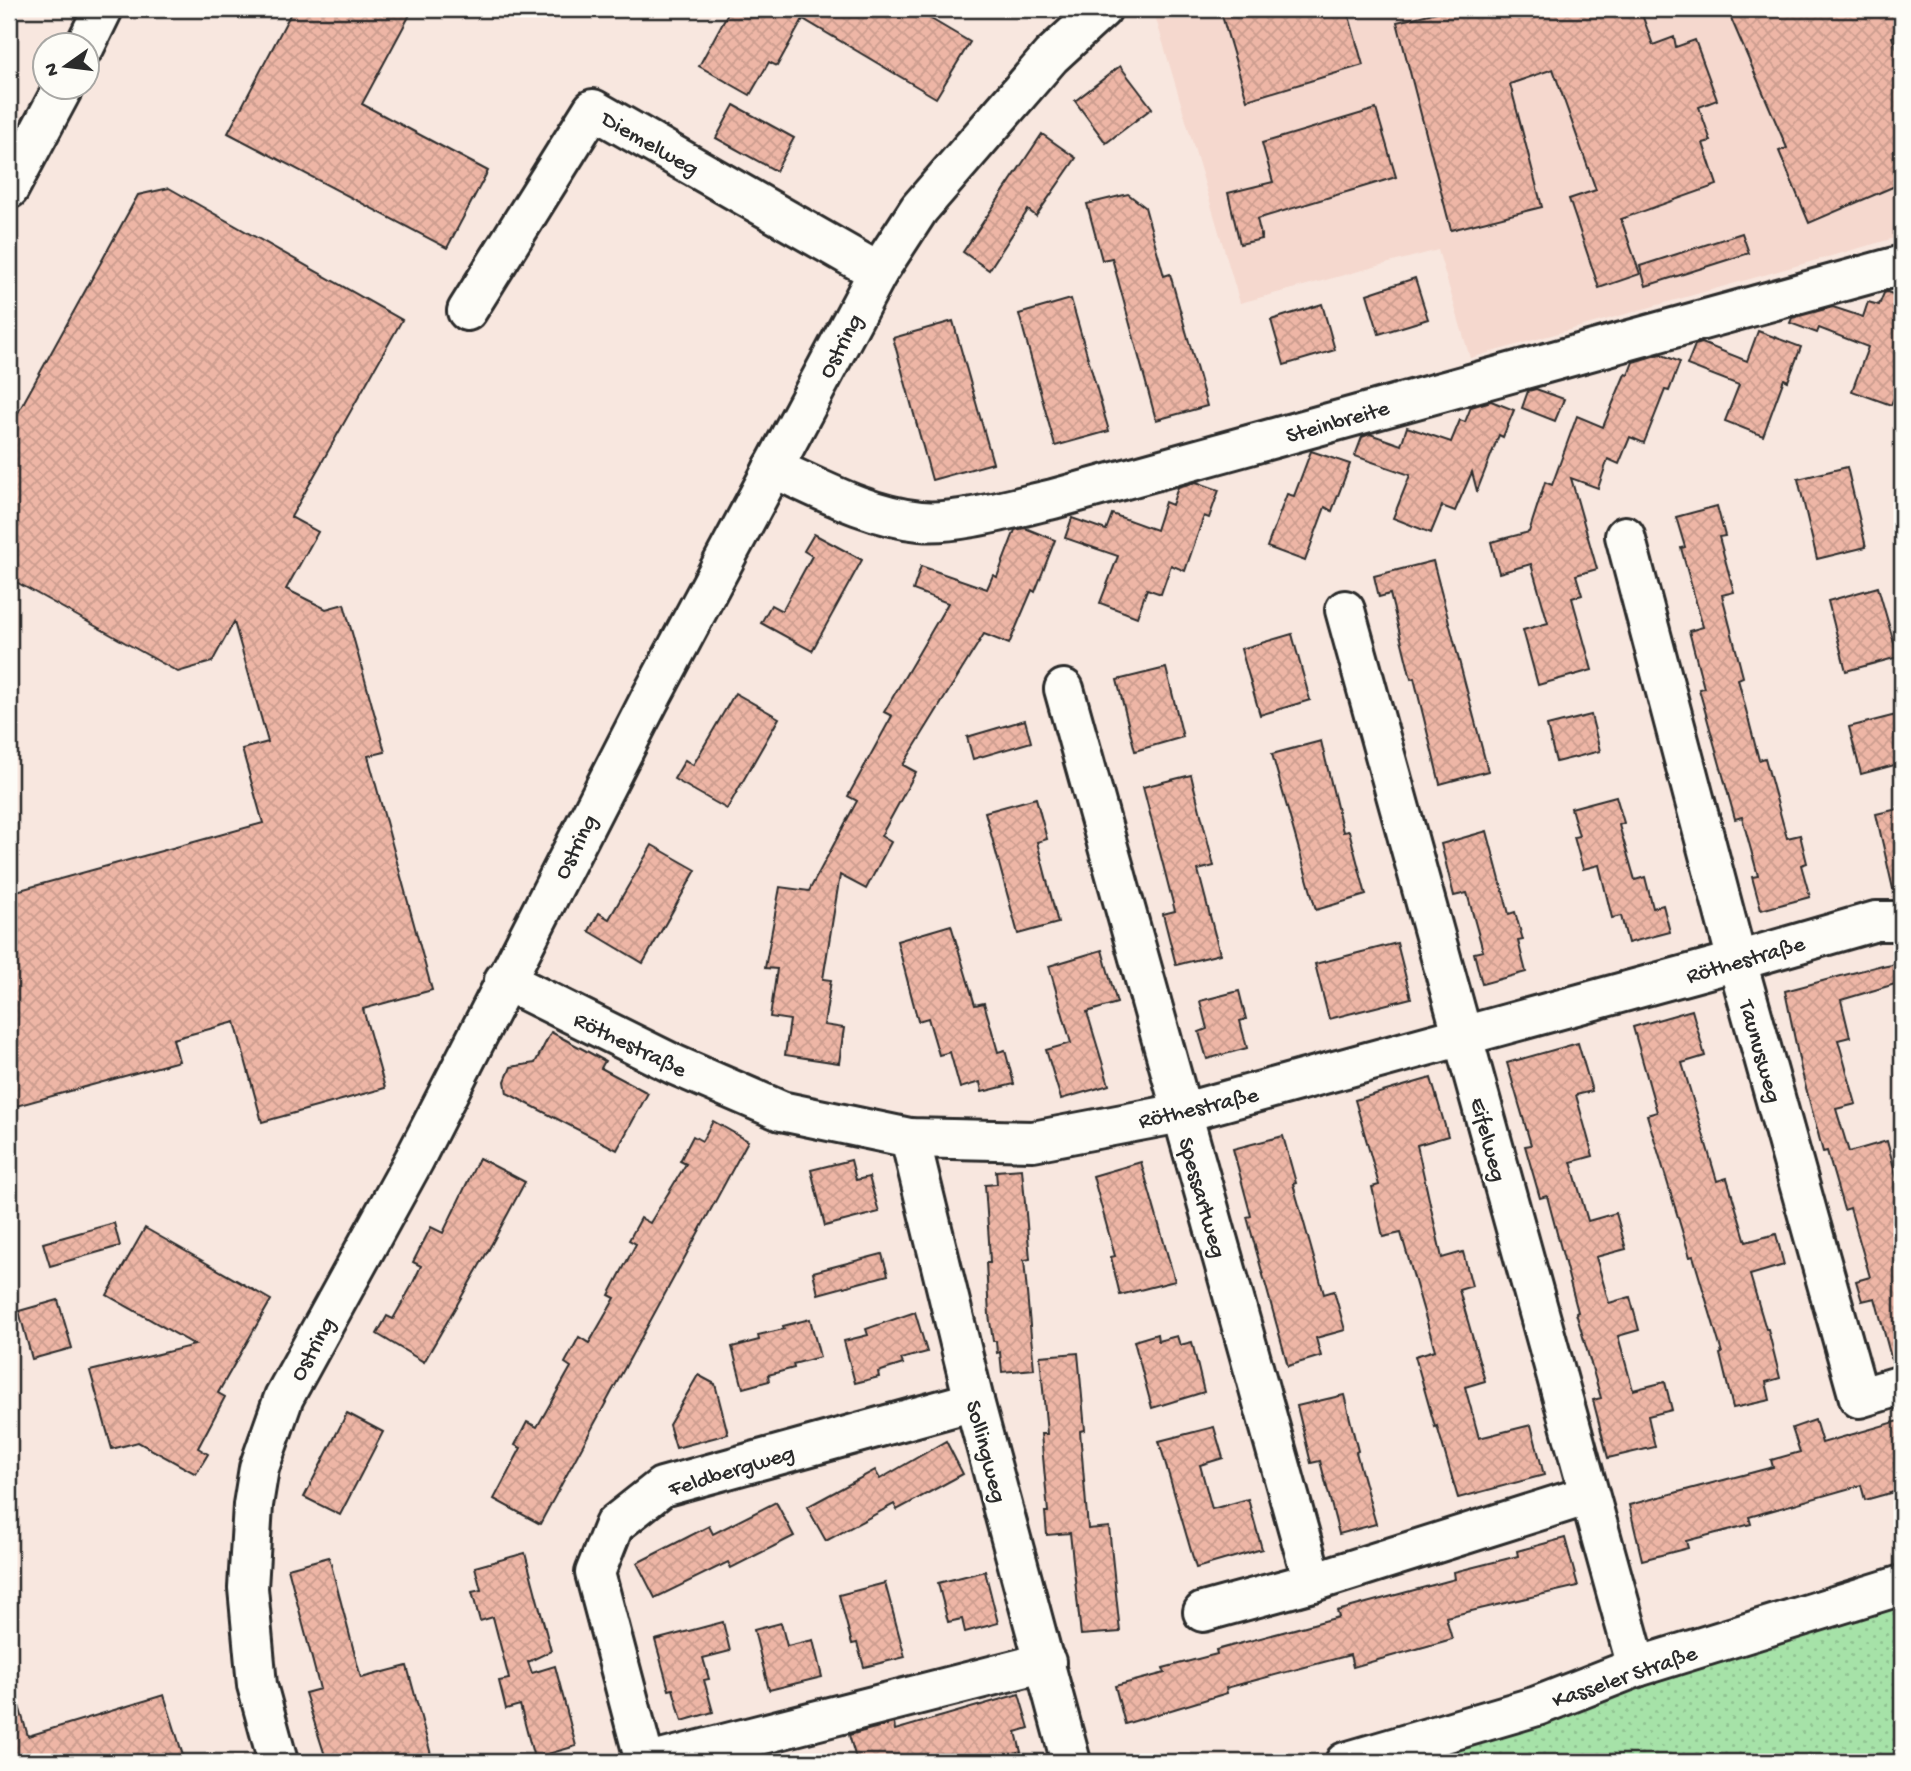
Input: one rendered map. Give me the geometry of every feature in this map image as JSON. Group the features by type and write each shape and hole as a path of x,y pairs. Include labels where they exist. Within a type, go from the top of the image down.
{"street":[{"path":"92,32 103,9"},
{"name":"Ostring","path":"278,1762 257,1685 248,1588 253,1505 259,1468 284,1397 414,1160 505,980 878,272 919,209 1051,56 1102,9"},
{"path":"9,190 56,102"},
{"name":"Diemelweg","path":"467,311 593,110 878,272"},
{"name":"Steinbreite","path":"773,468 868,510 920,522 943,521 1053,499 1902,265"},
{"name":"Taunusweg","path":"1625,536 1737,961 1859,1398 1902,1385"},
{"name":"Eifelweg","path":"1346,610 1637,1667"},
{"name":"Spessartweg","path":"1064,690 1313,1582"},
{"name":"Röthestraße","path":"505,980 675,1065 781,1111 910,1138 1032,1141 1181,1113 1737,961 1876,920 1902,920"},
{"name":"Sollingweg","path":"910,1138 974,1401 1071,1762"},
{"name":"Feldbergweg","path":"645,1762 595,1573 614,1524 662,1487 974,1401"},
{"path":"1203,1612 1313,1582 1589,1495"},
{"name":"Kasseler Straße","path":"1345,1762 1537,1706 1637,1667 1902,1585"},
{"path":"653,1762 1046,1662"}],"shaded area":[{"path":"1153,9 1902,9 1902,236 1470,358 1438,250 1240,303"}],"green space":[{"path":"1902,1602 1902,1762 1380,1762"}],"building":[{"path":"293,9 413,9 362,104 488,171 447,248 228,133"},
{"path":"730,9 914,9 970,42 936,98 803,19 777,66 769,62 750,95 699,66"},
{"path":"1220,9 1347,9 1363,65 1247,100"},
{"path":"1449,9 1640,9 1653,45 1674,37 1676,47 1695,40 1717,100 1699,107 1711,141 1703,143 1717,185 1621,219 1640,274 1599,288 1569,199 1596,190 1553,69 1510,84 1542,207 1451,230 1397,22"},
{"path":"1727,9 1902,9 1902,33 1892,37 1902,60 1902,183 1809,223 1779,151 1787,148"},
{"path":"1120,66 1152,108 1106,143 1075,101"},
{"path":"734,105 794,138 776,171 716,138"},
{"path":"1376,109 1396,177 1257,219 1262,239 1240,244 1228,193 1273,182 1262,143"},
{"path":"1042,134 1076,158 1036,216 1028,210 989,270 963,252"},
{"path":"169,188 402,320 291,517 318,532 286,589 326,609 344,604 385,752 368,756 432,990 363,1009 385,1088 262,1122 235,1022 173,1039 179,1061 9,1108 9,893 263,823 242,749 268,742 234,622 212,662 178,672 9,578 9,429 138,195"},
{"path":"1128,194 1145,207 1164,276 1170,274 1207,406 1156,420 1112,258 1102,260 1087,204"},
{"path":"1742,233 1749,253 1646,286 1640,266"},
{"path":"1415,278 1428,319 1379,334 1367,294"},
{"path":"1887,292 1902,297 1902,376 1891,405 1852,391 1868,347 1819,328 1817,333 1790,323 1792,318 1833,307 1863,317 1868,302 1879,305"},
{"path":"1071,299 1109,431 1055,446 1019,314"},
{"path":"1322,304 1335,350 1284,365 1271,320"},
{"path":"953,321 993,463 932,480 893,338"},
{"path":"1758,331 1801,347 1788,381 1784,379 1763,436 1725,421 1739,385 1687,365 1695,345 1702,343 1747,361"},
{"path":"1660,354 1680,362 1669,391 1665,390 1644,443 1630,437 1619,464 1608,459 1598,488 1571,478 1597,569 1576,575 1582,595 1572,598 1592,670 1538,685 1523,630 1548,623 1531,564 1499,573 1491,542 1529,532 1545,482 1552,485 1577,416 1603,427 1625,374 1628,375 1633,362"},
{"path":"1536,389 1564,399 1555,421 1522,408 1528,391"},
{"path":"1491,401 1514,410 1503,437 1499,435 1477,491 1472,472 1455,511 1442,506 1431,533 1393,518 1410,475 1355,456 1362,437 1370,434 1401,445 1407,427 1451,442 1460,420 1465,422 1471,407"},
{"path":"1311,451 1350,464 1332,511 1325,507 1305,561 1267,547 1287,494 1294,496"},
{"path":"1847,467 1866,547 1817,559 1798,479"},
{"path":"1196,482 1219,490 1209,518 1204,516 1185,571 1171,565 1161,594 1147,589 1137,617 1100,603 1118,556 1065,538 1072,518 1106,530 1112,514 1156,530 1165,502 1172,505 1178,487"},
{"path":"1717,506 1725,536 1719,537 1734,592 1722,595 1743,677 1738,679 1759,760 1765,758 1787,838 1800,835 1807,863 1801,865 1810,897 1761,910 1752,877 1758,876 1742,817 1735,819 1699,689 1704,688 1689,631 1703,627 1681,548 1685,547 1676,517"},
{"path":"1025,528 1055,540 1035,592 1032,590 1009,644 984,634 903,765 916,772 881,836 891,842 866,889 840,875 823,979 831,980 824,1025 844,1028 839,1063 785,1055 790,1020 770,1017 777,969 765,968 780,887 809,891 857,801 848,796 892,716 884,712 948,603 913,590 921,566 987,589 993,575 997,577 1015,530"},
{"path":"814,534 862,560 812,651 761,623 771,605 782,611 812,556 804,551"},
{"path":"1433,561 1488,771 1440,784 1390,594 1379,597 1374,576"},
{"path":"1878,587 1898,657 1846,671 1828,601"},
{"path":"1292,634 1310,700 1260,715 1241,649"},
{"path":"1166,668 1183,737 1135,751 1117,680"},
{"path":"735,693 779,718 727,809 674,779 685,760 693,765"},
{"path":"1591,715 1600,751 1556,762 1547,726"},
{"path":"1896,715 1902,741 1902,763 1861,774 1849,727"},
{"path":"1025,720 1031,742 973,759 967,737"},
{"path":"1321,741 1343,832 1349,831 1366,895 1316,910 1272,754"},
{"path":"1191,775 1214,866 1198,870 1220,954 1176,965 1163,914 1175,911 1143,787"},
{"path":"1616,796 1624,823 1619,825 1635,880 1645,877 1653,908 1663,905 1670,932 1628,943 1621,916 1612,918 1599,865 1583,869 1574,837 1579,836 1571,808"},
{"path":"1036,798 1047,839 1037,842 1058,923 1018,934 985,812"},
{"path":"1902,808 1902,888 1893,889 1876,814"},
{"path":"1487,831 1509,914 1515,912 1523,940 1518,941 1526,972 1482,984 1474,953 1483,951 1467,893 1454,896 1441,844"},
{"path":"652,845 696,870 643,963 589,931 599,913 609,919"},
{"path":"951,925 975,1005 984,1003 998,1052 1005,1050 1014,1084 982,1092 980,1082 960,1088 950,1052 939,1055 928,1018 918,1021 897,941"},
{"path":"1397,943 1411,998 1329,1019 1315,964"},
{"path":"1102,950 1117,1003 1087,1012 1109,1085 1061,1099 1046,1050 1071,1043 1049,966"},
{"path":"1902,963 1902,982 1841,1000 1850,1037 1838,1040 1856,1104 1836,1109 1849,1152 1887,1141 1902,1198 1902,1245 1896,1247 1902,1269 1902,1364 1893,1365 1875,1298 1862,1301 1856,1281 1870,1277 1850,1208 1844,1210 1827,1151 1823,1152 1801,1069 1785,991 1882,965"},
{"path":"1239,991 1246,1019 1240,1021 1247,1048 1207,1059 1199,1032 1207,1029 1200,1001"},
{"path":"1692,1010 1705,1056 1682,1063 1717,1181 1727,1178 1746,1242 1776,1234 1784,1265 1750,1275 1768,1329 1780,1378 1766,1382 1770,1400 1733,1408 1720,1354 1722,1353 1647,1115 1657,1112 1633,1027"},
{"path":"551,1032 605,1061 601,1068 648,1093 617,1150 507,1093 505,1081 511,1067 535,1063"},
{"path":"1578,1043 1592,1091 1576,1095 1593,1156 1571,1162 1588,1221 1616,1213 1626,1249 1596,1257 1609,1303 1630,1297 1639,1330 1618,1336 1633,1390 1665,1382 1672,1410 1648,1416 1655,1447 1608,1458 1593,1400 1601,1398 1576,1313 1578,1312 1547,1196 1540,1198 1525,1146 1531,1145 1507,1063"},
{"path":"1431,1078 1448,1136 1417,1145 1442,1258 1463,1252 1472,1286 1459,1290 1485,1381 1465,1387 1479,1438 1531,1425 1544,1475 1458,1498 1415,1356 1435,1350 1401,1233 1383,1237 1372,1187 1379,1185 1355,1100"},
{"path":"713,1121 748,1141 540,1524 494,1499 521,1448 515,1445 527,1422 537,1427 571,1367 565,1363 579,1337 589,1343 615,1298 609,1295 636,1244 629,1240 641,1218 650,1223 686,1164 680,1161 693,1136 702,1141"},
{"path":"1283,1136 1296,1183 1293,1184 1324,1294 1334,1291 1345,1330 1316,1338 1321,1356 1288,1366 1247,1217 1251,1216 1233,1149"},
{"path":"479,1158 525,1182 424,1362 377,1334 387,1316 393,1319 411,1287 421,1266 413,1262 431,1227 443,1233"},
{"path":"851,1160 856,1180 869,1177 879,1212 825,1226 811,1170"},
{"path":"1141,1162 1175,1281 1120,1295 1111,1257 1115,1256 1093,1176"},
{"path":"1022,1169 1030,1259 1024,1260 1034,1369 1002,1372 1000,1352 997,1353 996,1341 993,1341 989,1315 986,1263 990,1263 985,1185 997,1184 996,1171"},
{"path":"114,1223 120,1246 50,1266 43,1243"},
{"path":"145,1228 271,1300 218,1393 225,1397 198,1448 208,1454 196,1474 138,1442 112,1449 90,1371 195,1345 107,1295"},
{"path":"882,1254 888,1275 818,1294 813,1272"},
{"path":"58,1300 72,1348 32,1359 19,1311"},
{"path":"915,1312 927,1352 901,1359 903,1364 878,1372 879,1377 855,1383 844,1341 868,1335 866,1329"},
{"path":"810,1319 820,1357 793,1364 794,1368 768,1375 769,1381 743,1388 732,1347 759,1340 758,1335 784,1329 783,1326"},
{"path":"1157,1334 1158,1341 1177,1336 1180,1345 1192,1342 1204,1392 1152,1408 1134,1341"},
{"path":"1078,1353 1085,1430 1080,1431 1088,1529 1109,1527 1120,1632 1081,1635 1070,1533 1047,1535 1045,1512 1048,1512 1041,1434 1047,1434 1040,1356"},
{"path":"698,1375 715,1384 728,1434 676,1448 669,1425"},
{"path":"1344,1395 1376,1524 1339,1534 1320,1461 1311,1463 1297,1406"},
{"path":"347,1413 383,1432 340,1515 304,1497"},
{"path":"1815,1420 1822,1443 1902,1420 1902,1461 1894,1463 1901,1490 1865,1500 1861,1485 1749,1517 1751,1524 1686,1541 1688,1548 1642,1560 1629,1505 1773,1467 1771,1460 1800,1452 1792,1428"},
{"path":"1214,1427 1223,1458 1200,1465 1212,1509 1248,1499 1262,1549 1196,1568 1159,1441"},
{"path":"946,1441 963,1474 897,1510 894,1504 826,1541 807,1507 875,1470 880,1479"},
{"path":"776,1502 794,1536 731,1568 728,1562 655,1598 637,1563 709,1526 713,1534"},
{"path":"1565,1538 1578,1586 1446,1617 1452,1639 1353,1667 1350,1655 1226,1688 1227,1693 1125,1724 1115,1686 1165,1673 1163,1668 1217,1654 1216,1650 1339,1617 1337,1611 1455,1579 1454,1572 1518,1556 1517,1551"},
{"path":"525,1553 551,1651 528,1662 532,1673 555,1666 576,1746 534,1758 520,1705 506,1709 499,1681 509,1679 493,1617 480,1621 472,1592 481,1590 475,1567"},
{"path":"329,1557 361,1678 407,1666 433,1762 327,1762 305,1693 320,1689 288,1568"},
{"path":"985,1571 998,1623 965,1632 962,1619 948,1622 938,1583"},
{"path":"885,1583 905,1657 864,1667 857,1643 852,1644 839,1595"},
{"path":"723,1622 730,1651 703,1658 709,1679 704,1680 713,1712 682,1721 673,1689 669,1690 655,1640"},
{"path":"781,1623 787,1646 813,1640 822,1677 769,1690 754,1630"},
{"path":"14,1689 28,1736 164,1695 185,1762 9,1762 9,1690"},
{"path":"1019,1694 1029,1728 1016,1732 1021,1752 986,1762 857,1762 849,1735 894,1723 895,1730"}]}
